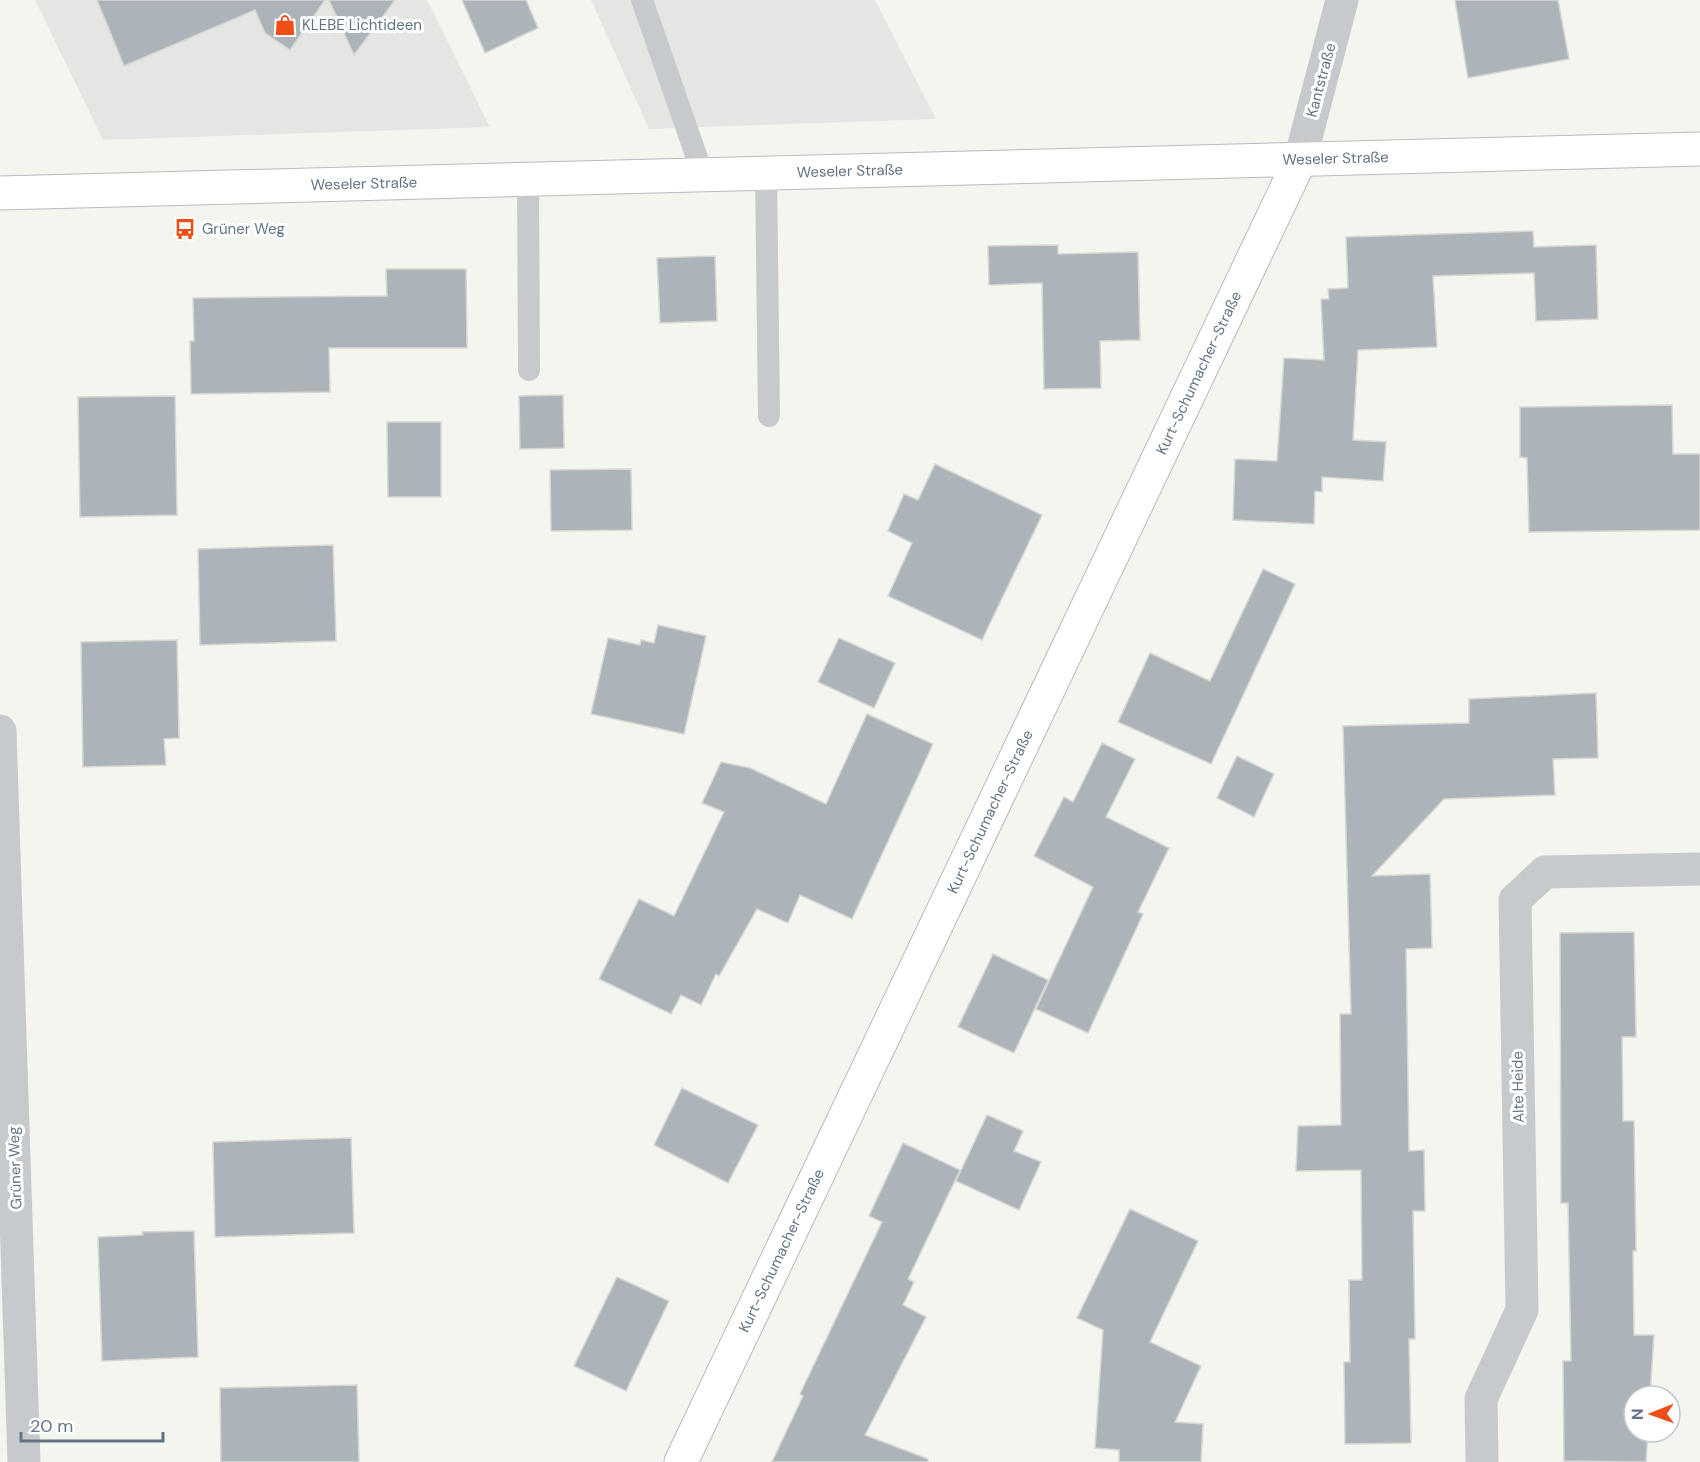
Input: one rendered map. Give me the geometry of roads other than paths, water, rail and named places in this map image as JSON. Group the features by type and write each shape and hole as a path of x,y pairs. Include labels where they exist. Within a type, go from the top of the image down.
{"street":[{"name":"Kantstraße","path":"1300,160 1342,0"},
{"name":"Weseler Straße","path":"0,193 1700,149"},
{"name":"Kurt-Schumacher-Straße","path":"681,1462 1300,160"},
{"name":"Grüner Weg","path":"0,731 5,983 24,1462"},
{"name":"Alte Heide","path":"1482,1462 1481,1399 1522,1310 1515,900 1545,872 1700,869"}],"lane":[{"path":"642,0 703,175"},
{"path":"765,174 769,416"},
{"path":"528,180 529,370"}],"place":[{"name":"KLEBE Lichtideen","path":"285,25"},
{"name":"Grüner Weg","path":"185,229"}]}
